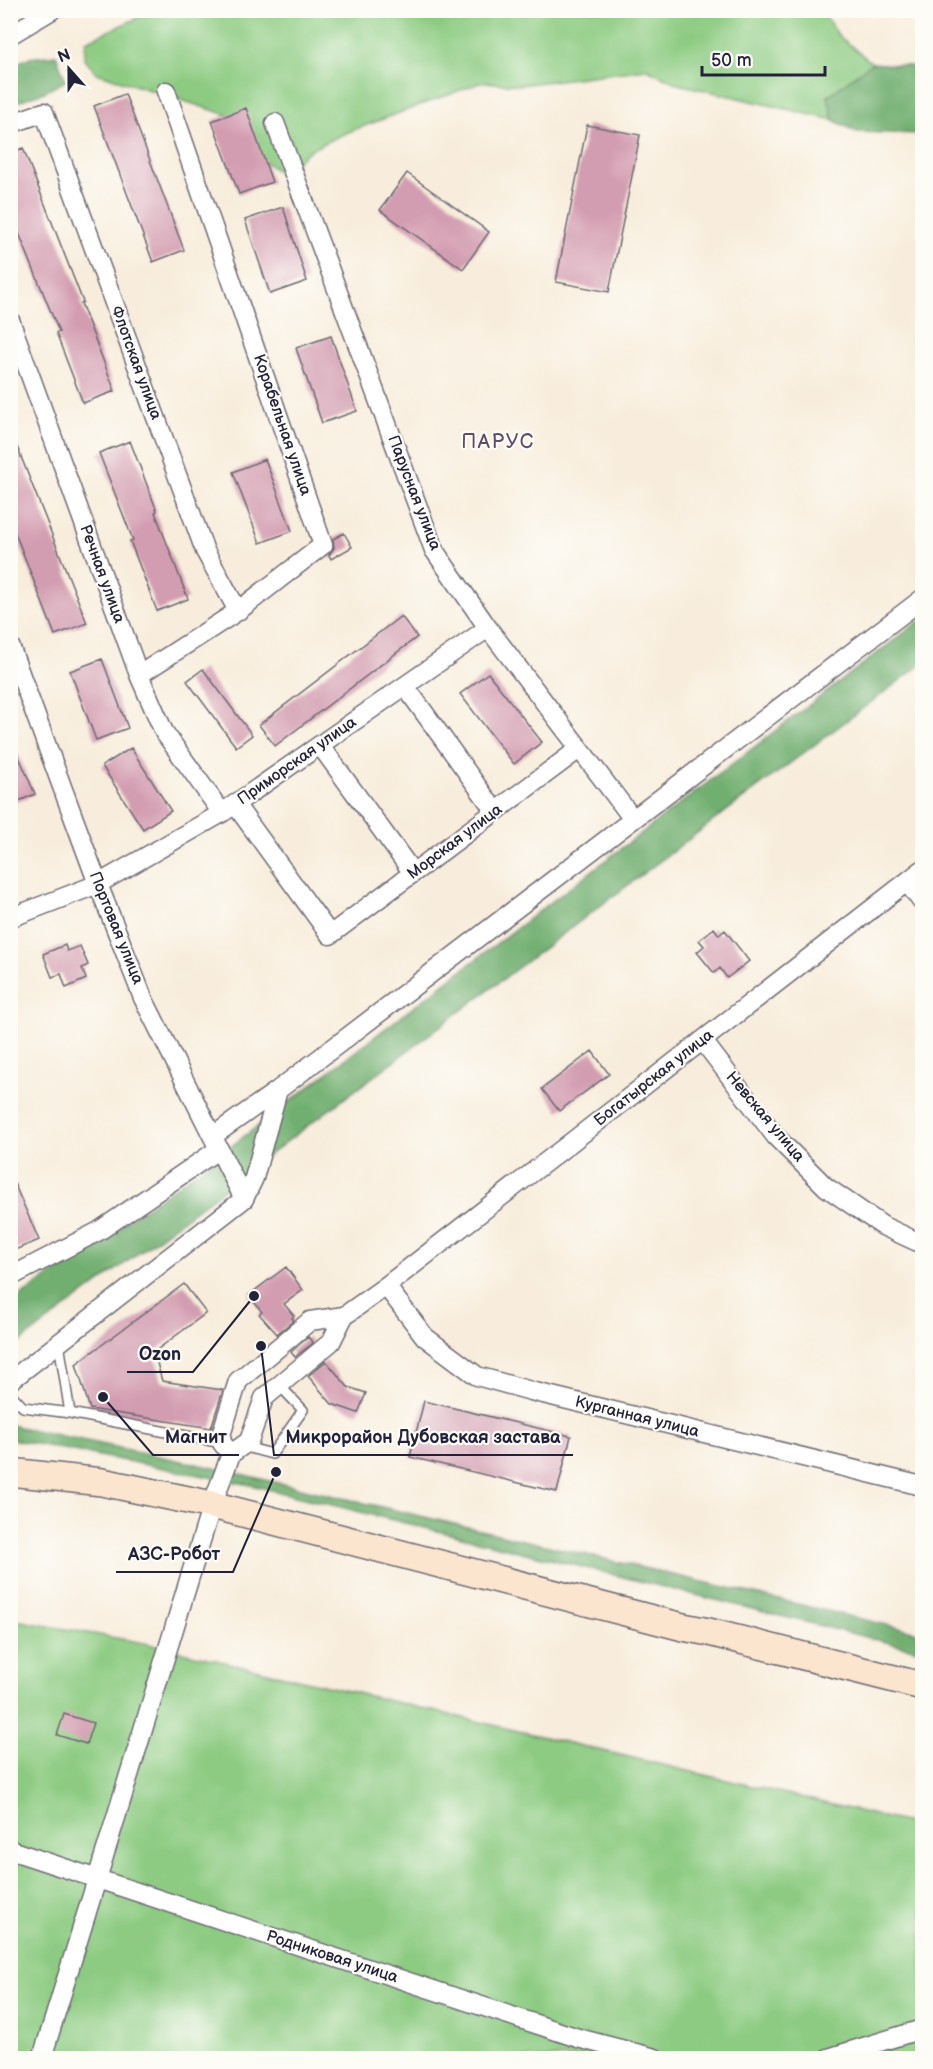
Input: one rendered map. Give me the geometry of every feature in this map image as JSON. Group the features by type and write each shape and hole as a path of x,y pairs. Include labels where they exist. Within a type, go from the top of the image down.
{"street":[{"path":"10,35 52,10"},
{"name":"Корабельная улица","path":"139,675 238,611 323,545 165,91"},
{"name":"Флотская улица","path":"10,124 44,112 205,551 238,611"},
{"name":"Парусная улица","path":"275,123 434,550 489,628 633,819"},
{"name":"Речная улица","path":"10,320 139,675 164,732 330,935"},
{"path":"10,1277 99,1231 216,1143 278,1090 922,599"},
{"name":"Приморская улица","path":"10,918 98,884 228,809 489,628"},
{"name":"Портовая улица","path":"11,647 98,884 143,998 244,1199"},
{"path":"405,686 495,811"},
{"path":"320,745 413,873"},
{"name":"Морская улица","path":"330,935 579,749"},
{"name":"Богатырская улица","path":"344,1316 386,1286 922,870"},
{"path":"907,882 922,902"},
{"name":"Невская улица","path":"703,1041 776,1137 826,1187 883,1226 922,1244"},
{"path":"10,1381 244,1199 254,1178 278,1090"},
{"name":"Курганная улица","path":"386,1286 425,1337 477,1376 922,1486"},
{"path":"232,1447 249,1442 264,1398 331,1342 344,1316"},
{"path":"232,1447 221,1435 238,1381 310,1321 344,1316"},
{"path":"42,2058 212,1505 232,1447"},
{"path":"10,1472 102,1482 212,1505 682,1627 922,1686"},
{"name":"Родниковая улица","path":"10,1850 578,2038 655,2058"},
{"path":"828,2058 922,2029"}],"lane":[{"path":"59,1343 70,1413"},
{"path":"10,1394 23,1407 70,1413 272,1454 303,1410 279,1385"}],"green space":[{"path":"821,10 839,36 872,63 828,96 833,120 678,84 647,69 520,85 482,82 343,134 310,150 282,174 255,155 237,118 97,73 84,59 86,41 153,11"},
{"path":"56,55 66,81 11,104 11,66 28,58"},
{"path":"872,63 922,67 922,134 857,132 833,120 828,96"},
{"path":"922,619 922,664 11,1349 11,1303 213,1160"},
{"path":"10,1425 206,1466 922,1633 922,1651 251,1485 11,1439"},
{"path":"10,1619 144,1643 922,1826 922,2058 11,2058"}],"building":[{"path":"125,94 184,250 153,262 94,106"},
{"path":"246,108 272,182 239,194 212,121"},
{"path":"587,125 640,135 609,292 556,282"},
{"path":"23,148 115,391 83,403 56,333 59,332 10,211 10,153"},
{"path":"407,173 489,232 463,269 380,210"},
{"path":"283,207 307,281 270,294 245,220"},
{"path":"331,336 357,411 322,423 296,348"},
{"path":"10,429 87,623 55,635 10,520"},
{"path":"130,441 188,599 157,611 130,541 133,540 99,453"},
{"path":"265,459 292,531 260,543 233,472"},
{"path":"344,533 352,547 331,559 329,555 334,548 333,539"},
{"path":"401,616 417,637 275,746 259,725"},
{"path":"102,659 128,728 96,740 70,671"},
{"path":"203,669 252,735 236,747 187,681"},
{"path":"488,673 542,742 514,764 460,694"},
{"path":"10,736 35,794 10,805"},
{"path":"131,748 171,811 143,829 102,766"},
{"path":"714,928 719,935 725,930 749,961 727,978 720,968 714,973 697,952 704,946 699,940"},
{"path":"65,945 67,951 80,946 88,965 82,968 86,979 66,988 61,974 52,977 43,954"},
{"path":"592,1051 609,1074 559,1111 542,1089"},
{"path":"10,1174 39,1240 10,1252"},
{"path":"286,1267 303,1290 284,1304 294,1316 292,1318 294,1320 277,1334 259,1314 262,1312 249,1295"},
{"path":"184,1284 206,1313 154,1352 162,1381 223,1390 211,1428 90,1409 76,1364"},
{"path":"308,1337 313,1343 295,1357 291,1352"},
{"path":"326,1361 348,1387 366,1393 358,1413 332,1404 308,1376"},
{"path":"424,1401 571,1436 557,1492 410,1457"},
{"path":"64,1714 93,1723 86,1744 57,1735"}],"place":[{"name":"Ozon","path":"254,1296"},
{"name":"Микрорайон Дубовская застава","path":"261,1346"},
{"name":"Магнит","path":"103,1397"},
{"name":"АЗС-Робот","path":"276,1472"}],"district":[{"name":"ПАРУС","path":"498,442"}]}
